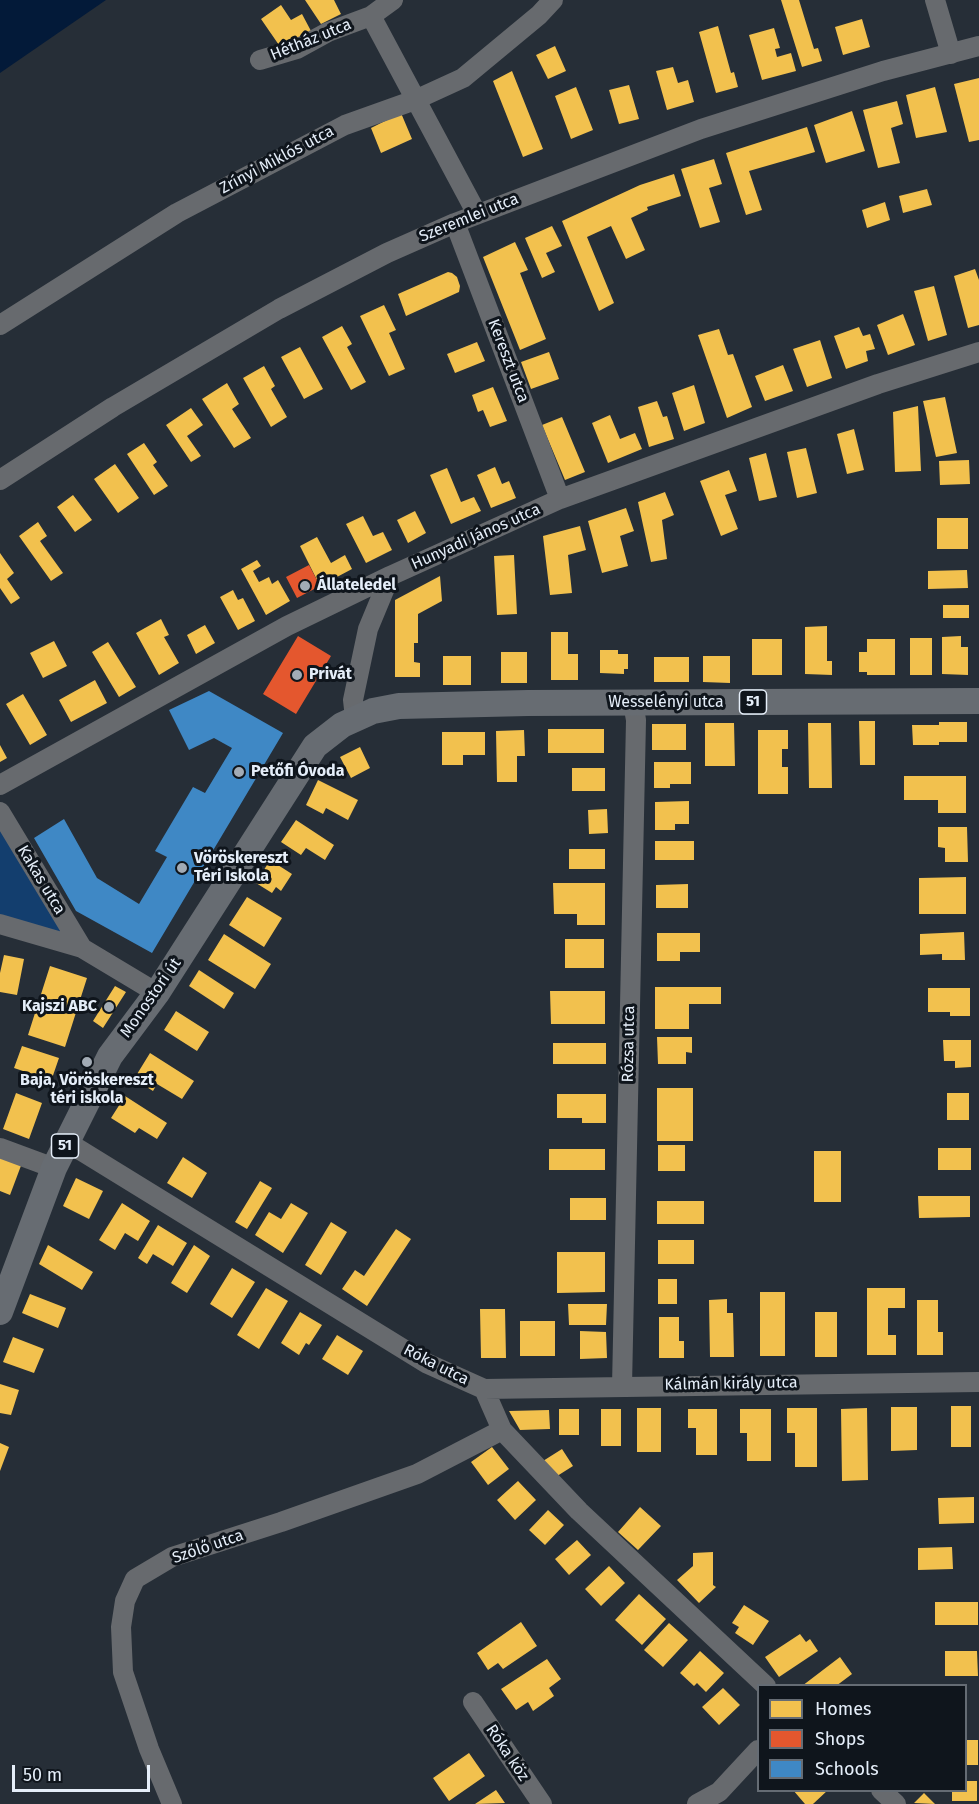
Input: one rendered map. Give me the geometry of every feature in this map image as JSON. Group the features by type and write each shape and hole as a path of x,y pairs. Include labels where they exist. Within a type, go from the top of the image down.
{"main road":[{"name":"Wesselényi utca","path":"355,718 373,711 399,706 979,701"},
{"name":"Monostori út","path":"0,1312 54,1168 110,1056 157,993 315,746 355,718"}],"street":[{"name":"Hétház utca","path":"260,60 297,50 328,32 371,16 393,0"},
{"name":"Zrínyi Miklós utca","path":"0,325 177,213 345,125 415,100 463,78 539,15 553,0"},
{"path":"935,0 951,54"},
{"path":"371,16 477,214"},
{"name":"Szeremlei utca","path":"0,480 113,407 279,309 387,253 477,214 701,129 883,71 979,46"},
{"name":"Kereszt utca","path":"455,223 560,499"},
{"name":"Hunyadi János utca","path":"0,785 276,631 390,576 560,499 878,384 979,352"},
{"path":"355,718 353,700 368,628 390,576"},
{"name":"Rózsa utca","path":"622,1386 636,720 633,703"},
{"name":"Kakas utca","path":"0,812 82,948"},
{"path":"0,924 82,948 157,993"},
{"name":"Róka utca","path":"67,1142 426,1363 484,1389 502,1430 579,1511 764,1684"},
{"path":"0,1148 54,1168"},
{"name":"Kálmán király utca","path":"484,1389 979,1382"},
{"name":"Szőlő utca","path":"172,1804 149,1749 123,1672 121,1627 125,1601 135,1579 172,1557 281,1522 417,1474 502,1430"},
{"name":"Róka köz","path":"473,1702 542,1804"},
{"path":"697,1804 719,1792 757,1752"},
{"path":"882,1792 896,1804"}],"shaded area":[{"path":"0,0 106,0 0,73"},
{"path":"0,826 67,937 0,924"}],"building: Homes":[{"path":"305,0 334,0 341,14 321,24"},
{"path":"781,0 799,0 814,49 818,48 822,61 802,67"},
{"path":"281,5 291,20 302,14 311,31 281,48 261,19"},
{"path":"862,19 870,47 843,55 835,27"},
{"path":"718,26 731,73 734,72 738,87 716,93 699,32"},
{"path":"774,28 780,48 775,49 777,57 791,53 796,71 762,80 749,35"},
{"path":"555,46 566,71 548,79 536,55"},
{"path":"673,67 678,83 688,80 694,102 667,110 656,71"},
{"path":"512,71 543,149 523,157 493,81"},
{"path":"979,78 979,140 969,142 954,84"},
{"path":"629,85 639,119 619,124 609,90"},
{"path":"576,87 593,130 571,139 555,96"},
{"path":"935,87 947,132 916,138 906,95"},
{"path":"897,101 903,124 891,128 900,163 878,168 863,110"},
{"path":"852,111 865,151 826,163 814,125"},
{"path":"401,113 412,139 381,153 371,128"},
{"path":"807,127 815,152 749,171 762,210 746,215 726,153"},
{"path":"714,159 722,184 709,188 720,222 700,228 681,169"},
{"path":"674,174 681,196 647,207 648,210 631,218 645,250 626,259 611,226 587,237 614,303 599,311 562,221 640,185"},
{"path":"927,189 932,205 903,213 899,196"},
{"path":"885,202 890,220 867,228 862,210"},
{"path":"552,226 562,246 546,253 555,272 542,278 525,238"},
{"path":"515,242 528,270 520,273 546,339 520,350 483,257"},
{"path":"975,269 979,280 979,325 968,328 954,276"},
{"path":"448,272 457,277 459,292 406,316 398,294"},
{"path":"934,286 947,335 928,341 914,291"},
{"path":"384,305 396,330 389,333 405,369 389,376 360,316"},
{"path":"903,314 915,345 888,355 877,325"},
{"path":"342,326 352,344 347,347 366,382 351,390 322,337"},
{"path":"859,327 863,336 870,334 875,349 866,351 868,361 846,369 834,336"},
{"path":"719,329 728,355 733,354 752,407 727,418 698,335"},
{"path":"820,340 832,378 807,387 793,349"},
{"path":"477,342 485,361 455,373 447,354"},
{"path":"300,347 323,389 304,399 281,357"},
{"path":"549,352 559,379 531,389 521,362"},
{"path":"783,365 793,391 765,401 755,376"},
{"path":"264,366 275,386 271,389 287,417 271,427 243,378"},
{"path":"227,383 239,404 232,409 251,438 234,448 202,399"},
{"path":"694,385 705,423 684,431 672,393"},
{"path":"493,387 507,421 490,427 483,410 478,412 472,395"},
{"path":"945,397 957,453 936,457 923,401"},
{"path":"657,401 663,417 667,416 674,439 649,447 638,407"},
{"path":"918,406 921,471 895,472 893,412"},
{"path":"191,408 203,425 187,436 201,456 191,462 166,425"},
{"path":"610,415 620,439 635,433 642,449 608,463 592,423"},
{"path":"562,417 585,472 565,480 542,425"},
{"path":"854,429 864,470 847,474 837,434"},
{"path":"144,443 157,462 153,465 168,486 154,495 127,454"},
{"path":"806,448 817,493 797,498 787,452"},
{"path":"766,453 777,497 759,501 749,458"},
{"path":"969,460 970,484 940,485 939,461"},
{"path":"115,464 139,498 118,513 94,479"},
{"path":"495,467 502,484 509,481 516,498 491,508 477,475"},
{"path":"447,468 461,502 474,497 481,511 451,524 430,475"},
{"path":"729,470 737,491 725,495 738,529 721,536 700,481"},
{"path":"665,492 674,515 662,520 667,559 651,562 638,502"},
{"path":"73,495 92,520 75,532 57,507"},
{"path":"626,508 634,531 620,536 628,566 602,573 588,521"},
{"path":"415,511 426,533 408,543 397,520"},
{"path":"363,516 373,536 383,532 392,550 366,563 346,524"},
{"path":"937,518 968,518 968,549 937,549"},
{"path":"38,522 47,536 40,541 63,573 51,581 19,536"},
{"path":"580,526 586,550 568,555 572,593 550,595 543,536"},
{"path":"317,537 331,563 345,555 352,569 320,586 300,546"},
{"path":"0,553 14,573 7,579 20,598 11,604 0,588"},
{"path":"514,555 517,614 497,615 494,556"},
{"path":"257,560 261,566 253,571 259,582 269,577 272,584 278,580 290,601 266,615 241,569"},
{"path":"967,570 968,588 928,589 928,571"},
{"path":"440,576 442,601 418,614 418,643 414,643 414,662 420,663 420,677 395,677 395,600"},
{"path":"233,590 238,600 243,598 255,621 238,630 220,597"},
{"path":"943,605 969,605 969,618 943,618"},
{"path":"161,619 169,635 164,637 179,663 159,675 136,633"},
{"path":"205,625 215,643 196,654 187,635"},
{"path":"827,626 827,661 832,661 832,675 805,674 805,627"},
{"path":"551,632 568,632 568,654 578,654 578,680 551,680"},
{"path":"961,636 961,647 968,647 968,675 942,674 942,637"},
{"path":"910,638 932,638 932,675 910,675"},
{"path":"752,639 782,639 782,675 752,675"},
{"path":"867,639 895,639 895,675 867,675 867,672 859,672 859,652 867,652"},
{"path":"54,641 67,666 43,678 30,653"},
{"path":"108,642 136,687 119,697 92,652"},
{"path":"600,650 618,650 618,654 628,654 628,669 624,669 624,674 600,673"},
{"path":"501,652 527,652 527,683 501,683"},
{"path":"443,656 471,656 471,685 443,685"},
{"path":"703,656 730,656 730,683 703,682"},
{"path":"654,657 689,657 689,682 654,682"},
{"path":"95,680 107,703 71,722 59,700"},
{"path":"23,694 47,735 30,745 6,704"},
{"path":"859,721 875,721 875,765 860,765"},
{"path":"939,722 967,722 967,742 913,745 912,725 939,725"},
{"path":"705,723 734,723 735,766 705,766"},
{"path":"808,723 831,723 832,788 809,788"},
{"path":"652,724 686,724 686,750 652,750"},
{"path":"548,729 604,729 604,753 548,753"},
{"path":"524,730 525,756 517,756 517,782 497,782 496,731"},
{"path":"758,730 788,730 788,749 782,749 782,767 788,767 788,794 758,794"},
{"path":"442,732 485,732 485,755 463,755 463,765 442,765"},
{"path":"0,745 7,758 0,762"},
{"path":"360,747 370,768 351,778 340,757"},
{"path":"654,762 691,762 691,784 670,784 670,788 654,788"},
{"path":"572,768 605,768 605,791 572,791"},
{"path":"904,776 966,776 966,813 938,813 938,800 904,800"},
{"path":"318,780 358,800 348,820 326,808 323,814 306,805"},
{"path":"689,801 689,824 675,824 675,830 655,830 655,802"},
{"path":"607,809 608,833 589,834 588,810"},
{"path":"296,820 334,845 325,860 306,848 301,855 281,842"},
{"path":"938,827 967,827 968,862 945,862 945,848 938,847"},
{"path":"655,841 694,841 694,860 655,860"},
{"path":"569,849 605,849 605,869 569,869"},
{"path":"270,860 292,874 281,891 276,887 272,893 256,883"},
{"path":"966,877 966,914 919,914 919,878"},
{"path":"553,883 605,883 605,925 577,925 577,914 554,914"},
{"path":"688,884 688,908 656,908 656,885"},
{"path":"247,897 282,918 264,947 229,925"},
{"path":"964,932 965,960 942,960 942,954 920,955 920,934"},
{"path":"657,933 700,933 700,952 680,952 680,961 657,961"},
{"path":"224,934 271,964 255,989 208,960"},
{"path":"565,939 604,939 604,968 565,968"},
{"path":"4,955 24,959 17,995 0,992 0,973"},
{"path":"50,966 87,978 65,1047 28,1035"},
{"path":"199,970 234,993 224,1009 189,986"},
{"name":"Kajszi ABC","path":"115,986 126,992 103,1028 93,1021"},
{"path":"655,987 721,987 721,1004 689,1004 689,1029 655,1029"},
{"path":"928,988 970,988 970,1016 950,1016 950,1012 928,1012"},
{"path":"550,991 605,991 605,1024 551,1024"},
{"path":"176,1011 209,1032 197,1051 164,1030"},
{"path":"657,1037 692,1037 692,1053 686,1052 686,1064 658,1064"},
{"path":"943,1040 971,1040 971,1067 955,1068 955,1061 944,1061"},
{"path":"553,1043 606,1043 606,1064 553,1064"},
{"path":"22,1046 59,1058 49,1087 30,1080 32,1074 14,1068"},
{"path":"150,1053 194,1081 182,1099 157,1084 153,1091 134,1079"},
{"path":"657,1088 693,1088 693,1141 657,1141"},
{"path":"16,1093 42,1103 29,1139 3,1129"},
{"path":"947,1093 969,1093 969,1120 947,1120"},
{"path":"557,1094 606,1094 606,1123 582,1123 582,1118 557,1118"},
{"path":"125,1096 167,1123 157,1139 139,1128 135,1133 111,1118"},
{"path":"658,1145 685,1145 685,1171 658,1171"},
{"path":"938,1148 971,1148 971,1170 938,1170"},
{"path":"549,1149 605,1149 605,1170 549,1170"},
{"path":"814,1151 841,1151 841,1202 814,1202"},
{"path":"0,1155 22,1163 10,1195 0,1191"},
{"path":"183,1157 207,1173 192,1198 167,1183"},
{"path":"76,1178 103,1191 89,1219 63,1206"},
{"path":"260,1181 272,1188 247,1229 235,1222"},
{"path":"918,1196 970,1196 970,1217 919,1218"},
{"path":"570,1198 606,1198 606,1220 570,1220"},
{"path":"657,1201 704,1201 704,1224 657,1224"},
{"path":"122,1203 150,1221 138,1241 125,1233 115,1250 99,1240"},
{"path":"291,1203 308,1213 283,1253 255,1235 269,1212 281,1219"},
{"path":"331,1222 347,1232 321,1275 305,1265"},
{"path":"158,1225 187,1243 173,1266 153,1254 147,1264 138,1258"},
{"path":"396,1229 411,1239 367,1306 342,1289 355,1270 364,1276"},
{"path":"658,1240 694,1240 694,1264 658,1264"},
{"path":"48,1245 93,1272 82,1290 39,1264"},
{"path":"194,1245 210,1256 187,1293 171,1283"},
{"path":"557,1252 605,1252 605,1292 557,1293"},
{"path":"232,1268 255,1282 232,1318 210,1304"},
{"path":"658,1279 677,1279 677,1304 658,1304"},
{"path":"266,1288 288,1301 259,1349 237,1335"},
{"path":"867,1288 905,1288 905,1308 888,1308 888,1335 896,1335 896,1355 867,1355"},
{"path":"760,1292 785,1292 785,1356 760,1356"},
{"path":"30,1294 66,1308 58,1328 22,1313"},
{"path":"727,1299 727,1313 733,1313 734,1357 710,1357 709,1300"},
{"path":"917,1300 938,1300 938,1332 943,1332 943,1355 917,1355"},
{"path":"568,1304 607,1304 606,1325 569,1325"},
{"path":"480,1309 505,1309 506,1358 481,1358"},
{"path":"300,1312 322,1325 309,1345 306,1343 299,1355 281,1343"},
{"path":"815,1312 837,1312 837,1357 815,1357"},
{"path":"659,1317 679,1317 679,1341 684,1341 684,1358 659,1358"},
{"path":"520,1321 555,1321 555,1356 520,1356"},
{"path":"580,1331 606,1332 607,1358 580,1359"},
{"path":"337,1335 363,1351 348,1375 322,1359"},
{"path":"13,1337 44,1349 34,1373 3,1362"},
{"path":"0,1384 19,1390 11,1415 0,1413"},
{"path":"951,1406 971,1406 971,1447 951,1447"},
{"path":"891,1407 917,1407 917,1450 891,1451"},
{"path":"637,1408 661,1408 661,1452 637,1452"},
{"path":"787,1408 817,1408 817,1467 795,1467 795,1433 787,1433"},
{"path":"867,1408 868,1480 842,1481 841,1409"},
{"path":"559,1409 579,1409 579,1435 559,1435"},
{"path":"601,1409 621,1409 621,1446 601,1446"},
{"path":"688,1409 717,1409 717,1455 696,1455 696,1428 688,1428"},
{"path":"740,1409 771,1409 771,1461 747,1461 747,1433 740,1433"},
{"path":"549,1410 550,1429 520,1430 509,1411"},
{"path":"0,1443 9,1447 0,1471"},
{"path":"492,1447 509,1469 488,1485 471,1462"},
{"path":"562,1449 573,1466 554,1478 543,1461"},
{"path":"518,1481 536,1500 515,1520 497,1500"},
{"path":"974,1497 974,1523 939,1524 938,1498"},
{"path":"640,1507 661,1526 638,1550 618,1532"},
{"path":"548,1510 564,1525 545,1545 529,1530"},
{"path":"577,1540 591,1555 569,1575 555,1559"},
{"path":"952,1547 953,1569 918,1570 918,1548"},
{"path":"713,1552 713,1585 716,1587 699,1603 677,1580 693,1566 693,1553"},
{"path":"609,1566 625,1583 601,1606 585,1589"},
{"path":"639,1594 666,1619 642,1645 615,1620"},
{"path":"935,1602 978,1602 978,1625 935,1625"},
{"path":"744,1605 769,1621 753,1645 735,1633 739,1627 732,1623"},
{"path":"521,1622 537,1646 503,1669 498,1663 488,1670 477,1653"},
{"path":"669,1623 688,1640 663,1667 644,1650"},
{"path":"800,1634 806,1642 810,1639 818,1651 779,1677 765,1657"},
{"path":"700,1651 724,1673 706,1692 697,1683 694,1686 680,1673"},
{"path":"945,1651 977,1651 978,1676 945,1676"},
{"path":"840,1657 852,1674 839,1684 805,1684"},
{"path":"547,1659 561,1679 549,1688 554,1696 533,1711 528,1702 516,1710 501,1689"},
{"path":"723,1688 740,1705 719,1725 702,1707"},
{"path":"967,1740 978,1740 978,1765 967,1765"},
{"path":"469,1753 485,1776 449,1801 433,1778"},
{"path":"967,1781 977,1781 977,1801 952,1801 952,1792 967,1792"},
{"path":"496,1790 505,1803 475,1804"},
{"path":"795,1792 826,1792 813,1804 805,1804"},
{"path":"924,1793 935,1804 914,1803"}],"building: Shops":[{"path":"309,565 320,586 297,598 286,577"},
{"name":"Privát","path":"298,636 331,656 296,714 263,694"}],"building: Schools":[{"name":"Vöröskereszt Téri Iskola","path":"209,691 283,733 152,953 76,911 34,838 64,819 97,878 139,904 167,857 155,851 193,787 205,793 232,748 214,738 189,750 169,710"}],"place":[{"name":"Állateledel","path":"305,586"},
{"name":"Privát","path":"297,675"},
{"name":"Petőfi Óvoda","path":"239,772"},
{"name":"Vöröskereszt Téri Iskola","path":"182,868"},
{"name":"Kajszi ABC","path":"109,1007"},
{"name":"Baja, Vöröskereszt téri iskola","path":"87,1062"}]}
